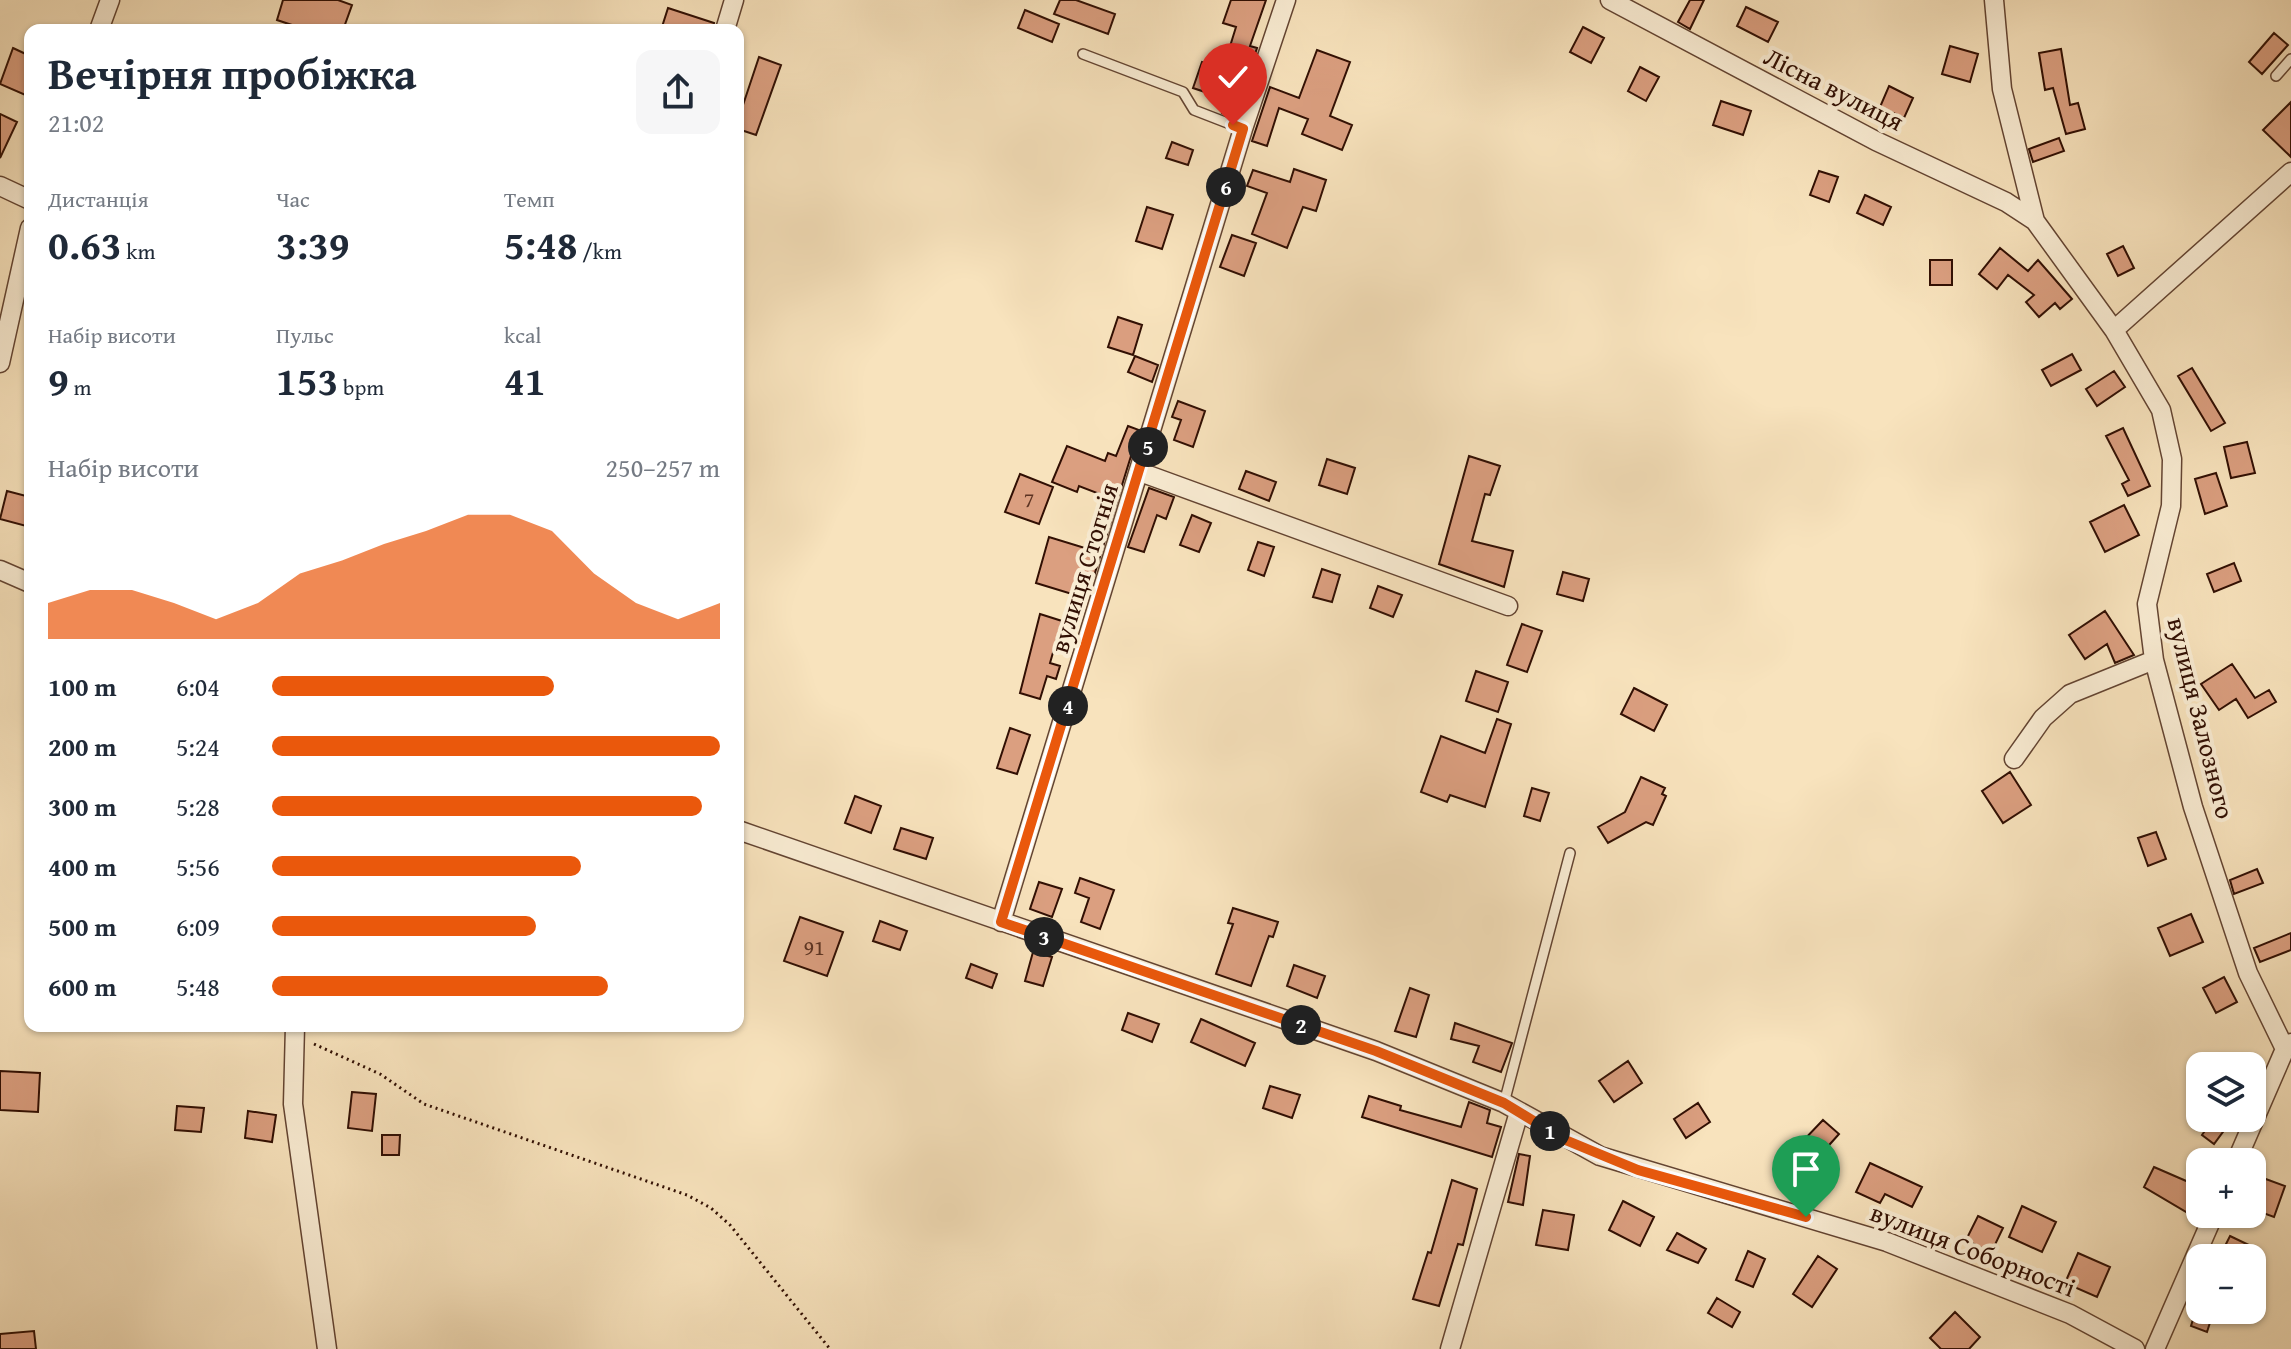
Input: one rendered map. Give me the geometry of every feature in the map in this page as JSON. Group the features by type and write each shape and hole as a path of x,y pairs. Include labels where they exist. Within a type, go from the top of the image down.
{"street":[{"path":"101,24 110,0"},
{"path":"727,24 734,0"},
{"name":"вулиця Стогнія","path":"1001,922 1243,129 1286,0"},
{"name":"Лісна вулиця","path":"1610,0 1876,141 2006,202 2035,221"},
{"name":"вулиця Залозного","path":"1994,0 2002,89 2035,221 2114,330 2161,410 2172,459 2171,506 2147,604 2154,660 2193,807 2248,973 2288,1046"},
{"path":"2114,330 2291,172"},
{"path":"0,186 24,197"},
{"path":"0,363 24,255"},
{"path":"1140,472 1508,606"},
{"path":"0,570 24,580"},
{"path":"2014,759 2043,718 2070,694 2154,660"},
{"name":"вулиця Соборності","path":"744,832 1376,1051 1512,1107 1600,1156 1887,1242 2070,1314 2135,1349"},
{"path":"295,1032 293,1104 327,1349"},
{"path":"2242,1148 2288,1046"},
{"path":"1450,1349 1512,1107"},
{"path":"2155,1349 2208,1228"}],"lane":[{"path":"1083,54 1183,92 1194,110 1243,129"},
{"path":"2276,76 2291,59"},
{"path":"1512,1107 1570,853"}],"path":[{"path":"299,1032 380,1074 424,1104 687,1195 711,1208 730,1225 830,1349"}],"building":[{"path":"283,0 338,0 352,5 345,24 289,24 277,20"},
{"path":"1060,0 1076,0 1115,14 1108,34 1054,14"},
{"path":"1231,0 1266,0 1250,46 1257,48 1234,118 1222,113 1226,99 1193,88 1202,62 1223,69 1236,27 1223,23"},
{"path":"1690,0 1704,0 1690,29 1678,22"},
{"path":"1746,7 1778,22 1768,42 1737,26"},
{"path":"668,8 714,23 714,24 663,24"},
{"path":"1025,10 1059,24 1052,42 1018,28"},
{"path":"1583,27 1604,38 1591,63 1570,52"},
{"path":"2274,33 2288,45 2262,74 2249,62"},
{"path":"1950,46 1978,54 1970,82 1942,74"},
{"path":"13,48 24,53 24,94 0,84"},
{"path":"2061,49 2070,105 2078,103 2085,129 2066,134 2053,88 2045,90 2039,53"},
{"path":"1317,50 1350,62 1330,116 1352,125 1342,150 1302,134 1308,119 1279,108 1267,146 1252,141 1270,87 1299,98"},
{"path":"759,57 781,65 756,135 744,131 744,102"},
{"path":"1640,67 1659,77 1646,101 1628,91"},
{"path":"1889,86 1913,98 1904,118 1880,107"},
{"path":"1721,101 1751,111 1743,135 1713,125"},
{"path":"2291,102 2291,157 2263,130"},
{"path":"0,114 17,122 0,158"},
{"path":"2059,138 2064,151 2033,162 2029,149"},
{"path":"1172,142 1193,150 1188,165 1166,158"},
{"path":"1294,169 1326,180 1316,211 1303,207 1287,248 1252,234 1267,193 1247,186 1253,170 1290,182"},
{"path":"1819,171 1838,177 1829,202 1810,195"},
{"path":"1865,195 1891,207 1883,225 1857,213"},
{"path":"1147,207 1173,215 1162,249 1136,241"},
{"path":"1232,235 1256,243 1244,276 1220,267"},
{"path":"2123,246 2134,268 2118,276 2107,254"},
{"path":"2000,248 2028,271 2038,260 2072,299 2060,309 2055,303 2039,317 2026,302 2034,295 2008,275 1997,289 1979,274"},
{"path":"1930,260 1952,260 1952,285 1930,285"},
{"path":"1118,317 1142,325 1133,355 1108,347"},
{"path":"2072,354 2081,370 2051,386 2042,370"},
{"path":"1135,356 1158,365 1152,382 1128,372"},
{"path":"2192,368 2225,423 2211,431 2178,376"},
{"path":"2114,371 2125,387 2097,406 2086,389"},
{"path":"1178,401 1205,411 1193,447 1174,440 1181,420 1172,417"},
{"path":"1128,426 1139,430 1094,576 1078,572 1072,594 1036,583 1049,537 1088,549 1105,496 1079,486 1077,492 1052,482 1067,446 1105,461 1108,453 1116,456"},
{"path":"2123,428 2150,486 2128,496 2122,484 2129,480 2106,436"},
{"path":"2247,442 2255,473 2231,478 2224,447"},
{"path":"1469,456 1500,466 1490,495 1485,494 1472,541 1513,551 1504,587 1439,564"},
{"path":"1327,459 1355,468 1347,494 1319,485"},
{"path":"1246,471 1276,482 1269,501 1239,489"},
{"path":"2216,473 2227,506 2205,514 2195,479"},
{"path":"1020,474 1053,487 1039,524 1005,512"},
{"path":"1149,488 1174,497 1166,519 1157,515 1144,552 1128,547"},
{"path":"7,491 24,495 24,525 0,519"},
{"path":"2124,505 2139,535 2105,552 2090,522"},
{"path":"1192,515 1211,523 1199,552 1180,545"},
{"path":"1258,542 1274,547 1264,576 1248,570"},
{"path":"2234,563 2241,581 2214,592 2207,574"},
{"path":"1322,569 1340,575 1332,602 1313,597"},
{"path":"1563,572 1589,579 1583,601 1557,594"},
{"path":"1378,586 1402,595 1393,617 1370,608"},
{"path":"2105,611 2134,655 2115,663 2107,644 2085,659 2069,635"},
{"path":"1040,614 1062,621 1050,663 1060,666 1056,679 1047,676 1040,699 1020,693"},
{"path":"1522,624 1542,631 1527,672 1507,665"},
{"path":"2232,664 2255,698 2269,690 2276,702 2248,718 2236,699 2219,710 2201,684"},
{"path":"1476,671 1508,682 1498,712 1466,701"},
{"path":"1634,688 1667,705 1654,731 1621,714"},
{"path":"1497,719 1511,724 1485,807 1450,795 1447,802 1421,792 1441,736 1485,753"},
{"path":"1010,728 1030,735 1017,774 997,768"},
{"path":"2010,772 2031,805 2003,823 1982,791"},
{"path":"1641,777 1665,788 1662,794 1666,796 1653,825 1646,822 1608,843 1598,827 1625,812"},
{"path":"1532,788 1549,793 1540,821 1524,816"},
{"path":"855,796 881,806 871,833 845,823"},
{"path":"901,828 933,838 926,859 894,849"},
{"path":"2156,832 2166,859 2148,866 2138,838"},
{"path":"2257,869 2263,883 2234,894 2230,880"},
{"path":"1080,878 1114,890 1100,929 1081,922 1089,898 1075,893"},
{"path":"1039,882 1062,889 1052,917 1030,909"},
{"path":"1233,908 1278,922 1273,937 1269,936 1251,986 1216,974 1233,924 1228,923"},
{"path":"2191,914 2203,942 2170,956 2158,928"},
{"path":"800,917 843,932 827,976 784,961"},
{"path":"880,921 907,931 900,950 873,941"},
{"path":"2291,933 2291,950 2260,962 2254,948"},
{"path":"1033,952 1052,957 1043,986 1025,981"},
{"path":"971,964 997,974 992,988 966,978"},
{"path":"1294,965 1325,976 1317,998 1287,986"},
{"path":"2224,977 2237,1002 2216,1013 2203,988"},
{"path":"1410,988 1429,995 1416,1037 1395,1031"},
{"path":"1128,1013 1159,1024 1152,1042 1122,1030"},
{"path":"1201,1019 1255,1043 1245,1066 1191,1042"},
{"path":"1455,1023 1512,1043 1501,1072 1473,1062 1479,1046 1451,1039"},
{"path":"1628,1061 1642,1083 1614,1102 1599,1081"},
{"path":"0,1071 40,1073 38,1112 0,1110"},
{"path":"1270,1086 1300,1095 1292,1118 1263,1108"},
{"path":"352,1092 376,1094 372,1131 348,1128"},
{"path":"1369,1096 1401,1106 1400,1110 1461,1127 1469,1102 1490,1110 1487,1123 1501,1127 1492,1157 1362,1117"},
{"path":"1698,1103 1710,1122 1686,1138 1674,1119"},
{"path":"177,1106 204,1108 201,1132 175,1130"},
{"path":"248,1111 276,1115 272,1142 245,1138"},
{"path":"1823,1120 1839,1134 1822,1153 1825,1156 1807,1185 1780,1167 1799,1138 1803,1141"},
{"path":"2204,1132 2223,1132 2214,1144 2202,1135"},
{"path":"382,1135 400,1135 399,1155 382,1155"},
{"path":"1519,1154 1530,1156 1523,1205 1508,1202"},
{"path":"1870,1163 1922,1187 1912,1207 1885,1194 1880,1203 1856,1192"},
{"path":"2154,1167 2186,1181 2186,1212 2144,1187"},
{"path":"2266,1179 2285,1186 2274,1217 2266,1214"},
{"path":"1452,1180 1477,1189 1463,1245 1458,1244 1439,1306 1413,1299 1428,1252 1431,1253"},
{"path":"1623,1201 1654,1217 1640,1246 1609,1230"},
{"path":"2022,1206 2056,1222 2042,1252 2009,1237"},
{"path":"1543,1210 1574,1215 1568,1250 1536,1245"},
{"path":"1978,1216 2003,1228 1991,1253 1966,1240"},
{"path":"1677,1233 1706,1249 1698,1263 1667,1250"},
{"path":"2230,1236 2247,1244 2226,1244"},
{"path":"1748,1251 1765,1259 1753,1287 1736,1280"},
{"path":"2078,1253 2110,1267 2097,1297 2065,1283"},
{"path":"1818,1256 1837,1269 1812,1307 1793,1294"},
{"path":"1717,1298 1740,1312 1732,1327 1708,1313"},
{"path":"1955,1312 1980,1337 1969,1349 1941,1349 1930,1338"},
{"path":"2192,1324 2210,1324 2207,1332"},
{"path":"34,1331 36,1349 0,1349 0,1334"}],"route":[{"path":"1233,125 1243,129 1001,922 1376,1051 1504,1103 1563,1139 1638,1170 1806,1217"}]}
